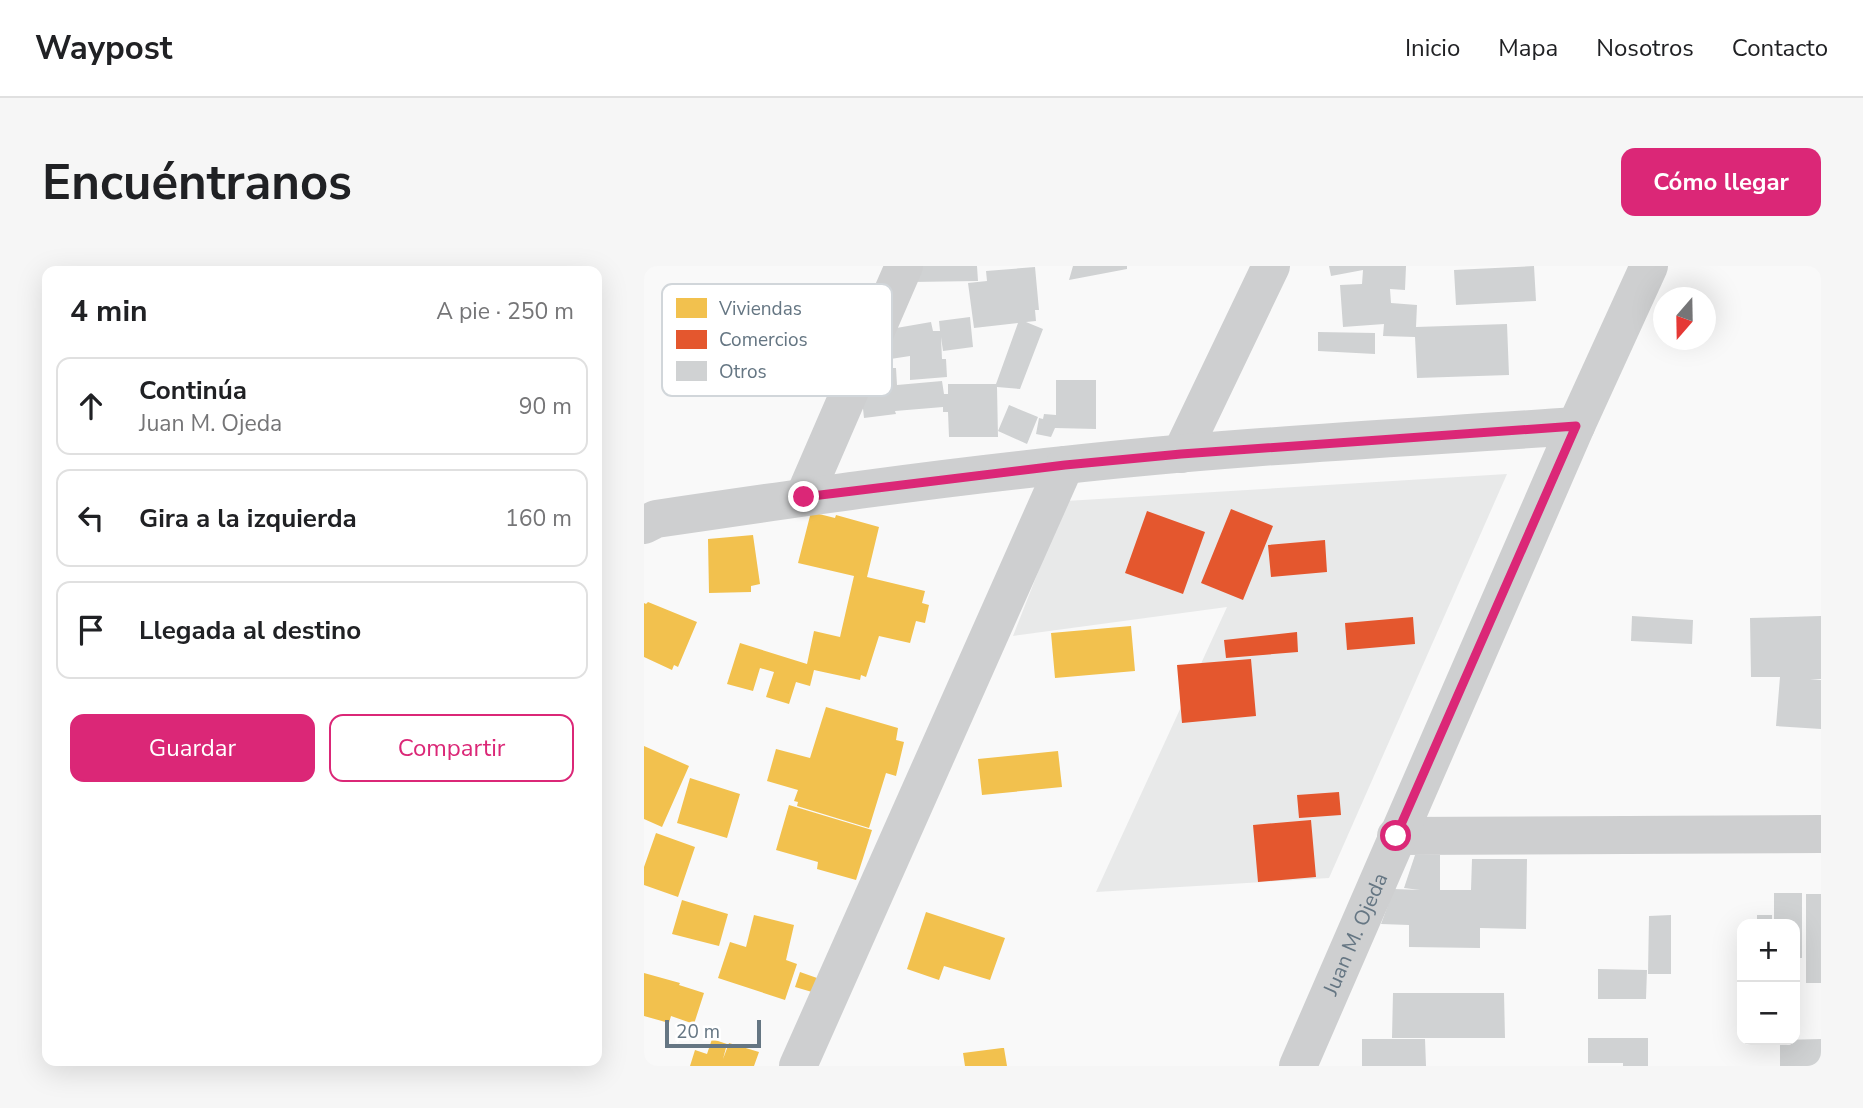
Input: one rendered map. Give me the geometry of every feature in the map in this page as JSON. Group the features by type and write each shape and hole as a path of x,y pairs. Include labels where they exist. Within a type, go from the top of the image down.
{"street":[{"path":"892,294 904,266"},
{"path":"1181,454 1271,266"},
{"name":"Juan M. Ojeda","path":"1297,1066 1576,426 1649,266"},
{"path":"804,497 848,396"},
{"path":"644,525 656,519 804,497 1065,465 1181,454 1576,426"},
{"path":"798,1066 1065,465"},
{"path":"1396,836 1821,834"}],"shaded area":[{"path":"1507,474 1329,878 1096,892 1227,607 1013,636 1066,501"}],"building: Viviendas":[{"path":"811,512 835,518 836,515 879,527 867,577 925,591 922,603 929,605 925,623 916,621 910,643 879,636 866,677 861,675 860,680 814,670 810,686 796,682 789,704 766,697 774,672 760,668 753,691 727,684 740,643 807,664 814,631 840,637 854,576 798,563"},
{"path":"753,535 760,584 751,586 751,592 709,593 708,539"},
{"path":"648,602 697,622 678,667 674,665 672,670 644,657 644,603"},
{"path":"1131,626 1135,671 1055,678 1051,633"},
{"path":"826,707 898,728 896,740 904,742 896,776 886,773 869,828 797,806 798,802 794,801 798,790 767,781 776,749 810,758"},
{"path":"644,746 689,766 662,827 644,819"},
{"path":"1058,751 1062,787 982,795 978,759"},
{"path":"690,778 740,794 727,838 677,823"},
{"path":"789,805 872,830 856,880 817,869 818,862 776,850"},
{"path":"656,833 695,847 678,897 644,885 644,867"},
{"path":"682,900 728,914 719,946 672,934"},
{"path":"926,912 1005,938 990,980 944,966 939,980 907,969"},
{"path":"754,915 794,925 786,960 797,964 785,1000 718,978 730,942 746,947"},
{"path":"800,972 817,978 812,992 795,987"},
{"path":"644,973 704,993 694,1024 671,1016 669,1023 644,1016"},
{"path":"712,1039 727,1044 723,1059 729,1043 759,1052 754,1066 690,1066 695,1050 707,1054"},
{"path":"1004,1048 1007,1066 965,1066 963,1053"}],"building: Comercios":[{"path":"1231,509 1273,526 1243,600 1201,583"},
{"path":"1147,511 1205,532 1183,594 1125,573"},
{"path":"1325,540 1327,572 1271,577 1268,545"},
{"path":"1413,617 1415,644 1347,650 1345,623"},
{"path":"1297,632 1298,652 1226,658 1224,640"},
{"path":"1251,659 1256,716 1182,723 1177,665"},
{"path":"1339,792 1341,815 1299,818 1297,795"},
{"path":"1311,820 1316,877 1258,882 1253,825"}],"building: Otros":[{"path":"916,266 977,266 978,281 911,282"},
{"path":"1073,266 1127,266 1127,269 1069,280"},
{"path":"1329,266 1406,266 1405,290 1390,289 1391,303 1417,305 1416,327 1507,324 1509,375 1417,378 1415,337 1383,336 1384,324 1343,327 1340,285 1362,284 1363,270 1331,276"},
{"path":"1534,266 1536,301 1456,305 1454,270"},
{"path":"1035,267 1039,310 1035,310 1036,321 1026,322 1043,329 1020,389 997,387 998,437 949,437 948,412 943,412 943,407 895,411 896,414 864,418 862,396 892,396 892,368 896,368 897,385 942,381 944,394 948,394 948,384 996,384 1018,323 974,328 968,283 987,281 986,271"},
{"path":"970,317 973,347 943,351 941,337 942,359 946,359 947,377 910,380 910,356 892,359 892,329 931,322 933,331 940,331 939,321"},
{"path":"1318,332 1375,333 1375,354 1318,351"},
{"path":"1056,380 1096,380 1096,429 1055,428 1051,437 1036,434 1039,418 1043,419 1044,414 1056,415"},
{"path":"1009,405 1038,417 1027,444 998,431"},
{"path":"1632,616 1693,620 1692,644 1631,641"},
{"path":"1821,616 1821,679 1810,679 1821,680 1821,729 1776,726 1780,677 1751,677 1750,618"},
{"path":"1415,855 1440,855 1440,890 1471,890 1472,859 1527,859 1526,929 1480,928 1480,948 1409,947 1409,925 1381,924 1394,889 1420,890 1404,888"},
{"path":"1774,893 1802,893 1802,958 1800,919 1774,919"},
{"path":"1806,894 1821,894 1821,983 1806,983"},
{"path":"1671,915 1671,974 1648,974 1649,916"},
{"path":"1757,915 1772,915 1772,919 1757,919"},
{"path":"1598,969 1647,970 1646,999 1598,999"},
{"path":"1393,993 1504,993 1505,1038 1392,1038"},
{"path":"1588,1038 1648,1038 1648,1066 1588,1063"},
{"path":"1362,1039 1425,1039 1426,1066 1362,1066"},
{"path":"1821,1039 1821,1066 1780,1066 1780,1045 1800,1045 1800,1040"}],"route":[{"path":"804,497 1065,465 1181,454 1576,426 1396,836"}]}
